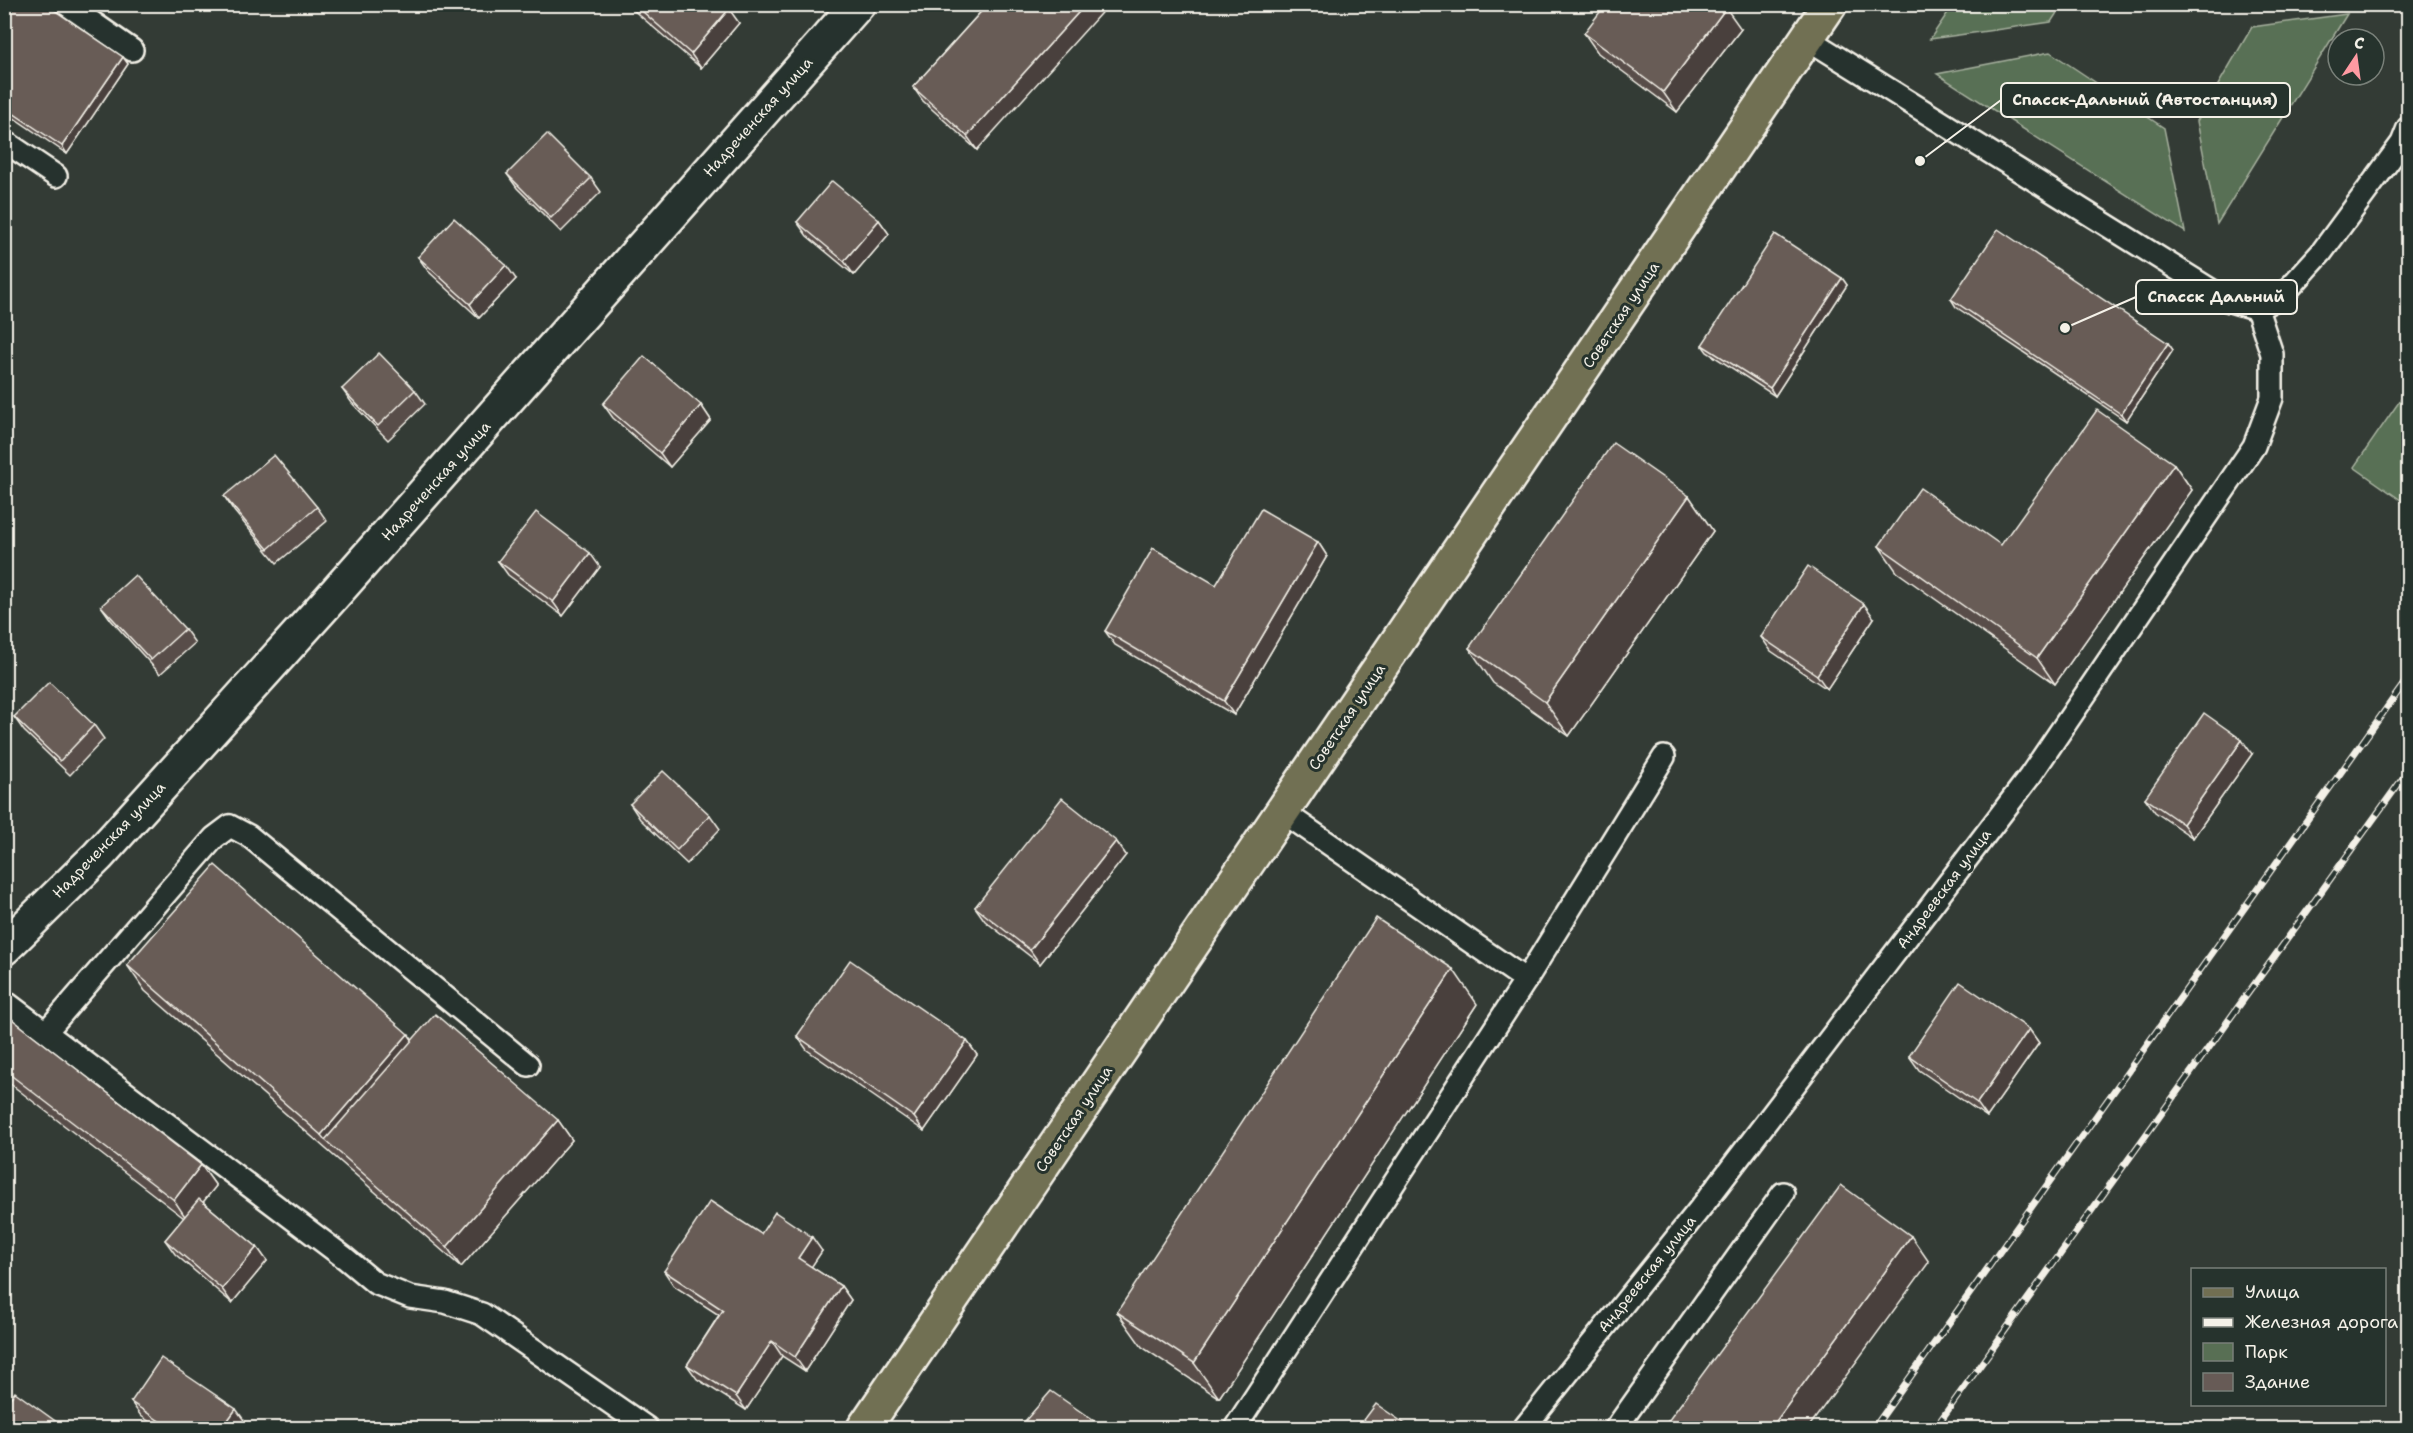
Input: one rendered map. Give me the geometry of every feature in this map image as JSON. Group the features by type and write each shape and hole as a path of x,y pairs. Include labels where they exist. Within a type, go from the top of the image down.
{"main road":[{"name":"Советская улица","path":"864,1428 1830,4"}],"street":[{"name":"Надреченская улица","path":"4,948 98,856 324,606 858,4"}],"lane":[{"path":"66,4 132,50"},
{"path":"1808,39 2227,300 2257,309 2283,295 2321,253 2402,143 2409,128"},
{"path":"4,141 56,176"},
{"name":"Андреевская улица","path":"1524,1428 1706,1201 2030,776 2254,446 2272,398 2272,354 2257,309"},
{"path":"1235,1428 1526,980 1665,757"},
{"path":"1283,812 1526,980"},
{"path":"45,1033 214,838 230,826 249,836 528,1065"},
{"path":"4,1001 375,1283 410,1297 445,1302 482,1314 647,1428"},
{"path":"1616,1428 1783,1192"}],"green space":[{"path":"1953,5 2062,5 2051,22 1930,39"},
{"path":"2347,14 2339,27 2326,27 2326,48 2217,224 2197,121 2252,27"},
{"path":"2050,52 2164,128 2185,232 1937,74"},
{"path":"2408,389 2408,505 2354,467"}],"building":[{"path":"4,4 45,4 123,57 62,146 4,107"},
{"path":"634,4 724,4 729,9 691,54"},
{"path":"988,4 1086,4 967,136 913,87"},
{"path":"1606,4 1721,4 1726,8 1663,92 1584,33"},
{"path":"547,134 591,178 551,218 507,174"},
{"path":"832,181 879,220 844,261 797,222"},
{"path":"454,218 506,265 470,304 418,257"},
{"path":"1998,229 2168,343 2121,414 1951,299"},
{"path":"1775,234 1842,278 1770,388 1702,345"},
{"path":"379,353 415,390 378,426 342,389"},
{"path":"644,356 701,405 660,453 603,404"},
{"path":"2097,410 2174,464 2037,658 1879,546 1920,488 2001,545"},
{"path":"1613,443 1689,496 1545,702 1469,648"},
{"path":"274,455 317,507 268,549 224,496"},
{"path":"1261,509 1318,542 1224,701 1105,631 1153,548 1216,585"},
{"path":"536,512 590,553 553,602 498,561"},
{"path":"1808,566 1864,604 1817,675 1761,637"},
{"path":"135,575 185,629 151,660 101,606"},
{"path":"49,682 94,725 60,761 14,717"},
{"path":"2204,713 2242,740 2183,824 2145,798"},
{"path":"663,771 710,815 677,850 630,804"},
{"path":"1062,798 1116,841 1030,950 975,907"},
{"path":"215,865 408,1034 321,1135 127,965"},
{"path":"1376,918 1453,969 1194,1363 1117,1312"},
{"path":"850,960 967,1041 914,1117 797,1036"},
{"path":"1960,982 2029,1029 1977,1103 1909,1056"},
{"path":"4,1013 201,1165 174,1200 4,1070"},
{"path":"435,1014 558,1120 447,1247 325,1140"},
{"path":"1841,1185 1911,1236 1771,1428 1663,1428"},
{"path":"199,1199 257,1247 222,1289 165,1240"},
{"path":"710,1201 761,1234 775,1212 812,1237 798,1258 841,1286 795,1357 772,1341 736,1396 687,1365 723,1310 664,1271"},
{"path":"161,1358 236,1409 222,1428 170,1428 131,1402"},
{"path":"1051,1391 1104,1428 1019,1428"},
{"path":"15,1392 65,1428 4,1428 4,1406"},
{"path":"1376,1404 1411,1428 1358,1428"}],"railway":[{"path":"1874,1428 2408,678"},
{"path":"1935,1428 2408,771"}],"place":[{"name":"Спасск-Дальний (Автостанция)","path":"1920,161"},
{"name":"Спасск Дальний","path":"2065,328"}]}
